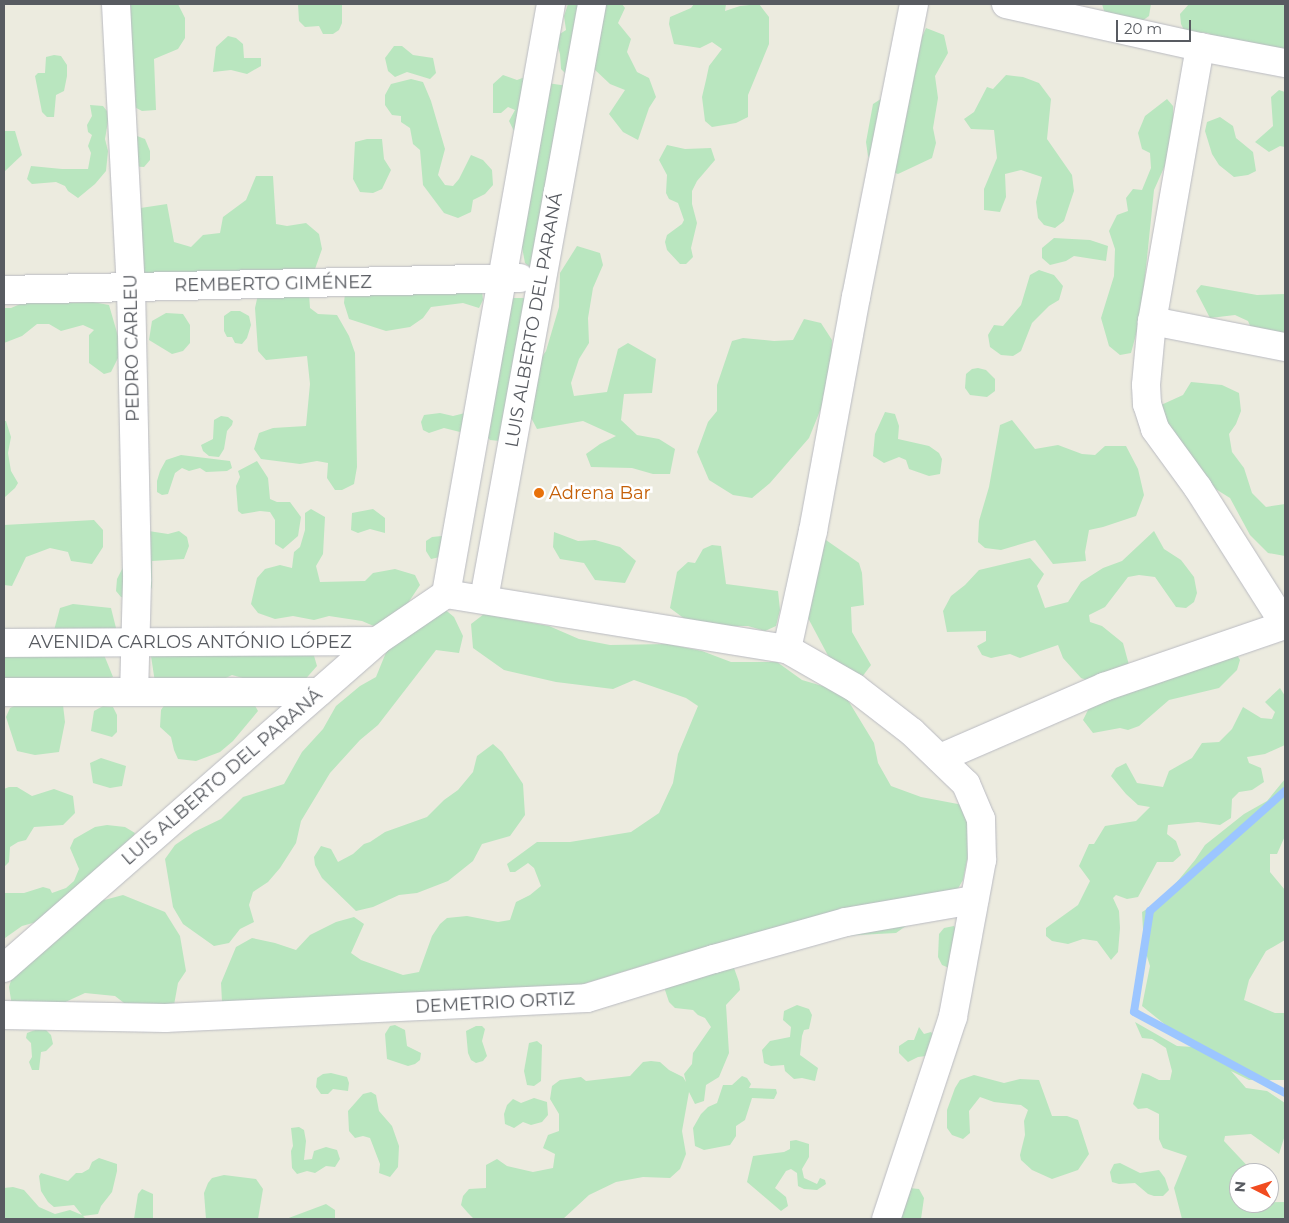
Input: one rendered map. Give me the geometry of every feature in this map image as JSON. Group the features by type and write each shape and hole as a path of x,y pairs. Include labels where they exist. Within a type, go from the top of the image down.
{"street":[{"name":"PEDRO CARLEU","path":"116,4 131,288 137,642 134,692"},
{"path":"551,4 446,594 786,649 855,688 912,732 966,784 981,819 982,860 953,1017 886,1219"},
{"name":"LUIS ALBERTO DEL PARANÁ","path":"484,599 592,4"},
{"path":"786,649 813,530 914,4"},
{"path":"1006,4 1200,47 1285,63"},
{"path":"940,758 1104,687 1285,625 1198,488 1155,429 1147,404 1146,385 1152,321 1200,47"},
{"path":"536,95 573,101"},
{"name":"REMBERTO GIMÉNEZ","path":"4,290 542,277"},
{"path":"1152,321 1285,347"},
{"name":"LUIS ALBERTO DEL PARANÁ","path":"4,968 377,641 446,594"},
{"name":"AVENIDA CARLOS ANTÓNIO LÓPEZ","path":"4,643 377,641"},
{"path":"4,692 319,692"},
{"name":"DEMETRIO ORTIZ","path":"4,1016 165,1018 587,998 714,959 846,922 974,900"}],"green space":[{"path":"127,4 178,4 185,18 185,38 178,49 154,59 156,110 142,111 125,102"},
{"path":"298,4 342,4 342,23 339,30 333,34 323,34 319,26 305,27 299,21"},
{"path":"568,4 602,4 569,77 561,69 560,54 555,37 566,30 564,16"},
{"path":"604,4 622,4 625,8 618,23 631,39 627,52 637,72 649,78 656,97 649,108 638,140 623,132 609,114 625,90 610,84 593,68"},
{"path":"694,4 726,4 725,11 740,6 759,4 769,17 769,44 748,95 748,117 736,123 712,127 705,121 702,97 709,66 722,49 712,42 700,48 674,44 669,24 670,17 691,8"},
{"path":"1102,4 1151,4 1149,16 1142,21 1105,14"},
{"path":"1189,4 1285,4 1285,56 1228,50 1208,33 1185,32 1181,24 1180,14"},
{"path":"926,28 944,35 948,53 935,76 938,98 933,128 936,143 932,158 898,174 873,165 868,156 866,142 873,104 887,95 917,48"},
{"path":"228,36 236,38 243,44 244,58 261,58 261,66 247,74 231,70 213,72 216,47"},
{"path":"394,46 402,46 413,55 433,58 436,73 430,79 407,72 395,77 388,71 385,58"},
{"path":"61,56 67,65 67,76 64,91 56,95 54,117 47,117 42,112 35,76 38,73 45,73 46,57"},
{"path":"503,75 517,80 528,76 547,83 575,87 533,270 525,263 522,247 524,229 519,141 509,121 515,110 508,107 501,113 493,113 493,84"},
{"path":"1006,75 1023,77 1039,83 1051,99 1047,139 1072,175 1074,191 1064,221 1055,228 1044,225 1038,218 1036,202 1042,177 1021,170 1005,174 1006,197 1000,212 984,210 984,189 997,158 994,130 971,129 964,119 974,112 987,87 993,89"},
{"path":"411,79 423,82 431,101 445,149 438,175 445,185 453,186 459,179 471,155 483,160 492,170 493,185 485,194 473,200 471,212 458,218 444,213 423,185 420,150 413,144 410,128 401,122 401,116 392,115 385,105 385,95 391,84"},
{"path":"1279,90 1285,92 1285,147 1280,146 1269,152 1255,142 1273,126 1271,97"},
{"path":"1167,99 1173,106 1175,143 1154,190 1141,316 1131,353 1120,355 1109,346 1101,318 1114,276 1115,249 1109,231 1117,215 1128,211 1126,198 1133,189 1142,190 1151,168 1150,153 1142,149 1138,133 1145,116"},
{"path":"90,105 103,106 107,111 108,121 105,139 108,151 106,171 95,184 78,198 68,191 65,186 56,182 32,184 27,179 31,166 88,169 91,153 88,146 92,135 88,132 87,125 92,116"},
{"path":"1220,117 1233,126 1236,138 1253,152 1256,171 1248,175 1234,177 1219,165 1212,154 1205,131 1207,122"},
{"path":"4,131 15,131 22,155 4,172"},
{"path":"137,136 145,139 150,151 150,160 144,167 128,166 130,139"},
{"path":"367,139 382,139 384,159 391,170 382,189 373,193 360,192 353,179 355,142"},
{"path":"667,145 685,149 711,148 715,160 697,181 692,191 692,204 697,223 691,248 693,257 686,264 680,264 667,250 665,242 667,235 682,224 684,220 678,203 669,199 666,193 667,175 659,160"},
{"path":"256,176 273,176 276,224 287,226 306,223 319,234 322,249 315,269 265,277 139,273 134,209 167,204 174,242 191,247 203,235 220,233 223,217 246,200"},
{"path":"1054,238 1090,240 1108,246 1106,261 1074,256 1066,261 1050,265 1042,258 1042,248"},
{"path":"577,246 600,253 603,265 593,288 588,318 589,343 579,359 571,383 574,396 607,392 618,349 628,343 656,359 652,393 624,394 621,420 637,435 659,439 675,449 670,474 653,474 632,468 591,467 586,454 616,436 583,421 537,429 525,406 537,364 546,351 559,307 560,273"},
{"path":"1039,270 1054,275 1063,286 1059,300 1049,306 1032,323 1021,351 1013,356 1001,355 990,347 988,335 994,325 1003,326 1021,305 1030,275"},
{"path":"1201,285 1257,295 1285,294 1285,334 1254,335 1248,321 1235,315 1210,318 1196,291"},
{"path":"259,290 309,294 310,308 318,314 337,315 349,336 355,353 357,467 354,484 342,490 335,490 327,478 328,463 317,461 300,464 261,459 254,449 259,433 273,428 306,426 310,384 307,356 266,360 258,351 255,308"},
{"path":"482,290 483,300 479,308 463,303 431,307 423,318 410,327 386,331 349,319 344,303 345,293"},
{"path":"512,298 524,298 530,310 500,441 490,440 482,431 494,380 499,377 499,357 505,343"},
{"path":"32,299 63,303 93,302 109,305 122,350 111,372 104,374 89,363 89,335 94,330 83,325 61,331 49,324 37,324 22,336 4,343 4,308 11,308"},
{"path":"231,311 240,311 249,316 251,325 247,338 242,344 235,343 232,337 227,337 224,331 224,316"},
{"path":"166,313 183,314 190,325 190,343 183,351 172,354 149,340 152,321"},
{"path":"804,319 821,323 832,340 831,367 822,406 809,438 770,483 752,498 733,495 709,480 697,452 708,422 717,411 717,385 732,341 743,338 774,341 793,340"},
{"path":"972,369 986,370 995,379 995,391 987,397 970,395 965,388 966,374"},
{"path":"1191,382 1222,385 1239,393 1241,411 1236,424 1229,434 1232,452 1244,468 1252,493 1266,507 1285,504 1285,556 1268,553 1250,535 1230,498 1214,488 1150,405 1161,405 1183,395"},
{"path":"471,394 471,429 460,432 444,428 429,433 423,430 421,422 424,415 440,413 453,416 465,413 467,396"},
{"path":"885,412 895,414 899,426 898,439 929,446 939,453 942,459 940,474 929,476 909,469 906,460 899,457 884,463 873,456 875,434"},
{"path":"221,416 228,417 233,421 232,425 227,431 224,449 219,457 209,456 203,451 201,445 213,439 214,420"},
{"path":"1012,420 1035,449 1058,445 1082,454 1095,455 1105,446 1126,446 1138,469 1144,495 1136,516 1089,530 1085,552 1086,561 1053,564 1035,540 1001,550 985,548 978,542 979,521 989,487 1000,425"},
{"path":"4,421 6,421 11,437 8,453 11,471 18,483 5,497"},
{"path":"181,455 230,461 232,468 227,471 206,472 200,468 189,471 182,468 175,473 168,494 162,495 157,492 157,481 160,471 166,460"},
{"path":"257,461 268,478 270,499 277,502 290,502 301,517 298,536 283,549 275,544 275,520 270,512 260,511 242,514 238,511 236,486 240,477 238,471"},
{"path":"311,509 325,517 323,554 316,566 320,582 365,581 373,573 395,569 415,575 420,585 408,603 376,627 362,621 329,616 314,620 293,616 275,619 258,613 251,604 257,578 265,569 280,565 292,568 294,552 300,547 305,530 305,513"},
{"path":"373,509 385,518 385,533 370,529 358,533 351,530 352,513"},
{"path":"94,520 103,530 103,547 92,564 71,561 68,552 50,548 26,557 12,586 4,585 4,525"},
{"path":"142,530 168,534 179,531 187,537 189,546 184,559 152,561 152,587 147,598 137,601 121,597 116,591 117,579"},
{"path":"813,531 859,563 862,573 864,605 851,607 852,632 871,665 862,677 833,665 799,601"},
{"path":"1154,531 1164,549 1181,560 1194,577 1197,593 1194,602 1186,608 1176,607 1155,577 1139,575 1128,577 1105,607 1089,615 1090,622 1102,626 1123,643 1129,665 1097,684 1081,678 1063,658 1058,645 1020,658 1010,654 991,658 982,655 977,646 986,641 986,631 947,632 943,611 951,596 979,570 1030,558 1044,574 1037,586 1045,608 1068,602 1081,582 1103,568 1122,561"},
{"path":"554,532 578,541 595,540 620,547 636,561 625,583 595,580 584,563 560,559 553,547"},
{"path":"432,537 452,537 440,557 431,559 426,551 426,541"},
{"path":"712,545 721,546 726,584 778,591 780,610 776,626 765,631 748,626 725,626 701,631 670,608 677,572 688,562 695,563 703,549"},
{"path":"73,604 111,608 116,628 109,637 53,634 60,608"},
{"path":"442,607 454,617 463,636 459,653 436,650 378,725 360,740 330,773 301,821 296,843 280,868 268,882 253,892 249,905 254,922 240,929 229,943 214,946 183,924 173,907 165,859 175,845 194,832 221,819 243,797 284,784 302,752 323,729 336,706 360,686 376,677 389,645"},
{"path":"484,614 549,626 579,639 610,645 668,644 702,651 731,662 777,662 802,680 843,692 874,743 878,763 891,786 921,797 963,805 967,820 969,850 963,880 950,902 920,916 896,933 839,936 761,947 752,934 714,959 681,954 567,989 222,1002 221,983 236,947 252,938 296,950 310,935 336,922 354,917 364,924 351,953 361,960 403,975 419,972 432,936 440,924 447,918 467,916 498,922 510,920 516,902 530,895 541,886 534,868 528,863 515,872 510,872 507,864 537,842 570,842 631,832 659,813 673,783 678,754 698,706 686,698 634,680 613,689 556,682 504,670 473,648 471,624"},
{"path":"310,642 317,666 302,683 264,684 232,675 199,691 156,689 151,656"},
{"path":"100,645 113,677 63,689 4,682 4,646"},
{"path":"1236,653 1240,660 1237,670 1219,688 1169,700 1139,726 1128,730 1120,728 1093,733 1083,720 1089,708 1132,689"},
{"path":"1280,688 1285,696 1285,745 1265,754 1247,757 1249,763 1261,768 1264,782 1252,790 1239,792 1232,799 1231,818 1220,825 1198,822 1168,825 1167,834 1176,841 1181,855 1173,862 1157,862 1138,897 1127,899 1116,895 1113,898 1119,911 1120,928 1118,952 1111,960 1097,941 1083,939 1068,944 1052,941 1046,936 1046,928 1078,905 1090,881 1079,866 1089,844 1094,844 1105,826 1136,821 1150,807 1138,805 1126,794 1111,776 1116,768 1126,763 1137,783 1163,787 1169,771 1192,758 1202,743 1219,742 1232,729 1243,707 1261,718 1272,719 1275,712 1265,702"},
{"path":"252,700 258,711 233,741 220,752 196,761 178,759 171,737 160,727 161,710 167,701"},
{"path":"24,701 63,705 65,722 59,752 35,755 17,751 6,717 10,708"},
{"path":"103,706 113,707 117,715 117,732 112,737 91,731 94,711"},
{"path":"493,744 502,752 523,784 525,815 510,836 482,844 473,861 448,881 417,893 399,895 373,907 356,911 322,878 315,865 314,857 321,846 331,849 338,862 385,832 427,817 444,800 458,790 473,772 477,756"},
{"path":"101,758 126,766 122,786 110,788 93,783 90,763"},
{"path":"1285,779 1285,836 1277,854 1270,854 1270,872 1285,890 1285,940 1266,951 1249,980 1244,1000 1275,1013 1285,1013 1285,1080 1249,1080 1231,1071 1246,1088 1267,1091 1285,1103 1285,1135 1279,1154 1251,1134 1225,1136 1224,1141 1245,1163 1229,1163 1229,1213 1279,1213 1279,1202 1285,1202 1285,1219 1182,1219 1174,1188 1187,1156 1163,1148 1159,1139 1159,1114 1147,1108 1138,1109 1133,1104 1142,1073 1159,1080 1170,1080 1172,1071 1166,1048 1152,1039 1142,1038 1135,1022 1177,1046 1193,1047 1142,1006 1150,966 1144,947 1142,912 1162,900 1205,845 1244,814 1267,801"},
{"path":"17,787 32,796 54,789 73,796 75,813 63,825 34,827 26,840 10,847 9,862 4,867 4,789"},
{"path":"107,825 125,827 135,833 131,843 40,921 22,926 5,938 4,893 24,893 43,887 50,889 52,893 66,888 74,881 79,869 70,848 74,839 95,827"},
{"path":"123,895 165,912 180,936 186,971 178,983 174,1005 128,1006 115,996 85,993 61,1004 12,1006 9,987 13,974 93,903"},
{"path":"954,926 960,937 949,968 942,965 938,957 939,934 944,928"},
{"path":"726,960 734,968 740,990 726,1005 729,1053 719,1077 706,1085 704,1101 695,1104 689,1092 682,1131 686,1154 680,1169 670,1178 643,1177 616,1182 589,1195 563,1219 474,1219 461,1205 463,1196 469,1189 486,1188 486,1165 497,1159 507,1166 533,1172 553,1168 555,1154 543,1148 548,1135 559,1131 559,1114 550,1099 552,1086 560,1080 581,1077 586,1081 630,1076 643,1062 651,1061 660,1062 669,1070 683,1077 686,1082 684,1074 692,1064 693,1053 711,1027 705,1018 693,1010 675,1008 669,1002 663,984"},
{"path":"797,1005 809,1009 812,1015 809,1029 804,1030 802,1036 800,1055 818,1068 815,1081 802,1078 794,1079 785,1071 784,1065 771,1066 764,1063 762,1050 770,1041 790,1037 791,1027 783,1020 784,1011"},
{"path":"395,1025 405,1030 407,1046 421,1053 420,1060 415,1064 408,1066 387,1059 385,1034 390,1026"},
{"path":"476,1026 482,1026 485,1029 482,1041 487,1056 483,1061 476,1063 471,1060 468,1053 466,1031"},
{"path":"919,1027 924,1034 931,1032 936,1039 926,1056 918,1057 908,1062 899,1053 899,1046 908,1040 914,1040"},
{"path":"38,1029 46,1030 51,1035 53,1044 46,1051 41,1052 39,1070 32,1070 29,1062 32,1057 31,1043 26,1038 27,1033"},
{"path":"537,1041 542,1045 541,1081 534,1086 527,1085 524,1071 529,1043"},
{"path":"331,1073 347,1077 349,1083 348,1091 333,1089 328,1094 321,1094 316,1087 317,1078 323,1074"},
{"path":"974,1075 1004,1083 1020,1079 1039,1080 1052,1116 1067,1116 1078,1120 1089,1154 1078,1170 1052,1179 1032,1170 1021,1160 1020,1155 1025,1135 1024,1121 1028,1110 1021,1105 994,1102 980,1097 969,1111 970,1133 963,1139 952,1135 947,1128 947,1110 955,1088 960,1080"},
{"path":"742,1076 747,1078 751,1084 749,1088 776,1089 777,1093 774,1099 752,1098 745,1120 736,1126 736,1136 730,1145 704,1150 695,1146 693,1128 701,1114 708,1107 717,1103 723,1085 732,1085"},
{"path":"371,1092 376,1095 379,1111 392,1126 399,1146 398,1167 390,1177 379,1173 380,1164 370,1138 363,1136 355,1138 349,1131 348,1111 363,1094"},
{"path":"534,1098 547,1102 548,1115 542,1122 531,1125 523,1122 514,1128 505,1124 504,1114 507,1105 513,1099 521,1103"},
{"path":"299,1127 304,1130 306,1141 304,1160 312,1159 314,1151 326,1147 337,1150 340,1159 335,1167 326,1166 315,1173 307,1171 297,1174 292,1168 291,1151 293,1146 291,1128"},
{"path":"796,1140 809,1144 809,1157 802,1169 804,1178 817,1184 820,1178 825,1180 826,1184 817,1190 804,1189 798,1186 797,1173 791,1169 786,1171 775,1188 786,1197 788,1206 781,1211 747,1182 753,1156 784,1152 790,1149 790,1141"},
{"path":"99,1158 117,1164 117,1171 112,1192 101,1206 98,1214 83,1216 86,1219 4,1219 4,1188 13,1187 24,1190 39,1207 55,1214 70,1210 82,1215 74,1205 54,1207 48,1202 41,1191 39,1176 41,1173 68,1181 76,1173 82,1173 89,1169 92,1162"},
{"path":"1120,1163 1140,1173 1159,1170 1165,1178 1169,1190 1163,1196 1154,1196 1148,1194 1135,1183 1119,1184 1112,1182 1110,1172 1114,1164"},
{"path":"224,1175 256,1179 263,1189 258,1219 206,1219 204,1193 208,1183 212,1178"},
{"path":"909,1188 919,1189 924,1198 921,1219 900,1219"},
{"path":"142,1189 153,1194 153,1219 134,1219 138,1194"},
{"path":"326,1204 335,1210 335,1219 286,1219"}],"waterway":[{"path":"1285,791 1150,911 1134,1012 1285,1093"}],"place":[{"name":"Adrena Bar","path":"539,493"}]}
